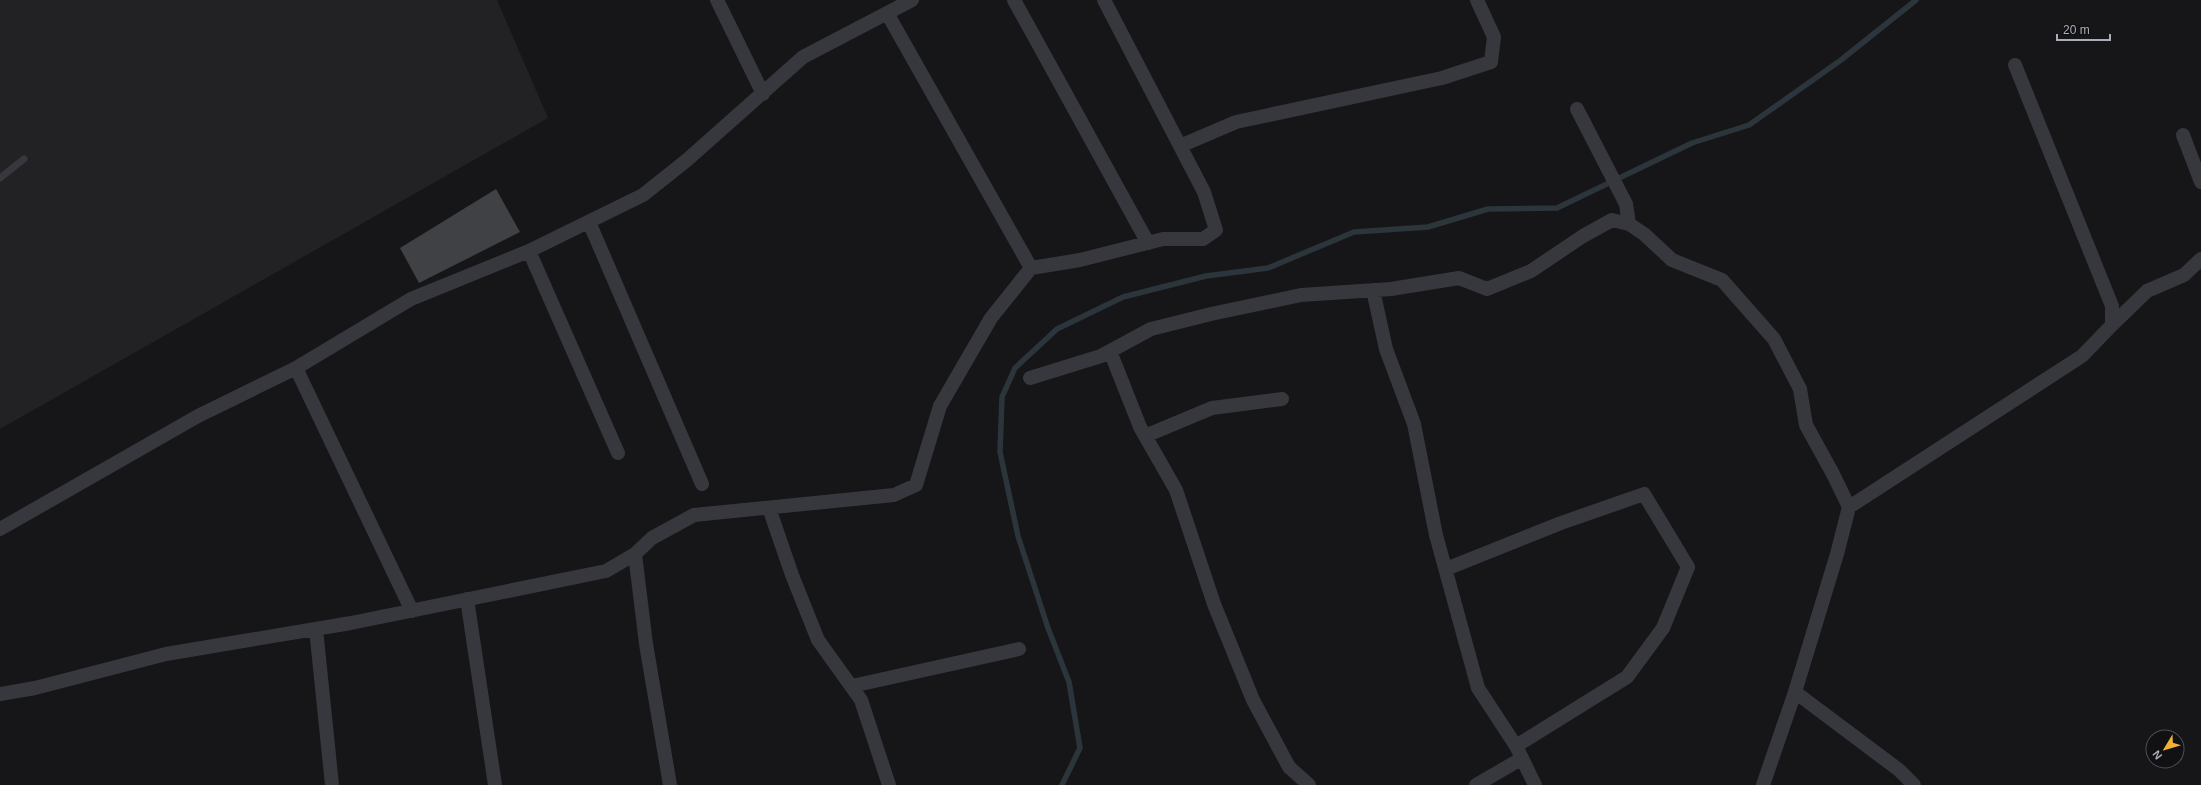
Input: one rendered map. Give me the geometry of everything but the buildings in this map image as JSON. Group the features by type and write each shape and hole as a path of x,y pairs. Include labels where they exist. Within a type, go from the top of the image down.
{"street":[{"path":"717,0 763,94"},
{"path":"0,529 198,416 296,368 411,299 529,251 643,195 687,160 803,57 912,0"},
{"path":"1014,0 1148,243"},
{"path":"0,694 35,688 166,654 316,629 412,611 606,571 635,554 652,538 694,514 894,495 916,485 940,406 991,318 1031,268 1080,260 1163,239 1202,239 1216,230 1204,192 1104,0"},
{"path":"1180,146 1236,122 1442,78 1491,62 1494,37 1481,1"},
{"path":"887,13 1031,268"},
{"path":"2015,65 2112,306 2112,325"},
{"path":"1577,109 1626,204 1629,224"},
{"path":"2183,135 2201,182"},
{"path":"1030,378 1101,356 1151,330 1211,314 1301,295 1373,290 1460,278 1487,289 1531,271 1583,236 1612,220 1629,224 1644,234 1672,260 1722,280 1774,339 1800,389 1806,425 1849,507 1837,554 1795,692 1763,785"},
{"path":"589,222 702,484"},
{"path":"529,251 618,453"},
{"path":"1849,507 2082,356 2147,291 2184,275 2201,259"},
{"path":"1373,290 1386,349 1414,424 1436,535 1478,688 1518,753 1535,785"},
{"path":"1110,351 1145,436 1176,490 1214,604 1252,700 1289,767 1309,785"},
{"path":"296,368 412,611"},
{"path":"1145,436 1212,408 1282,399"},
{"path":"1446,569 1561,523 1644,494 1688,567 1662,628 1627,677 1518,753 1476,785"},
{"path":"768,508 792,575 818,640 852,686 860,700 889,785"},
{"path":"635,554 646,644 670,785"},
{"path":"467,599 495,785"},
{"path":"316,629 332,785"},
{"path":"852,686 1019,649"},
{"path":"1795,692 1899,770 1914,785"}],"lane":[{"path":"0,178 24,159"}],"shaded area":[{"path":"0,0 497,0 548,118 0,429"}],"waterway":[{"path":"1062,785 1080,748 1069,682 1048,628 1018,536 1000,452 1002,397 1015,368 1057,329 1123,297 1206,276 1268,268 1354,232 1428,227 1488,209 1557,208 1692,143 1749,125 1841,60 1916,0"}]}
